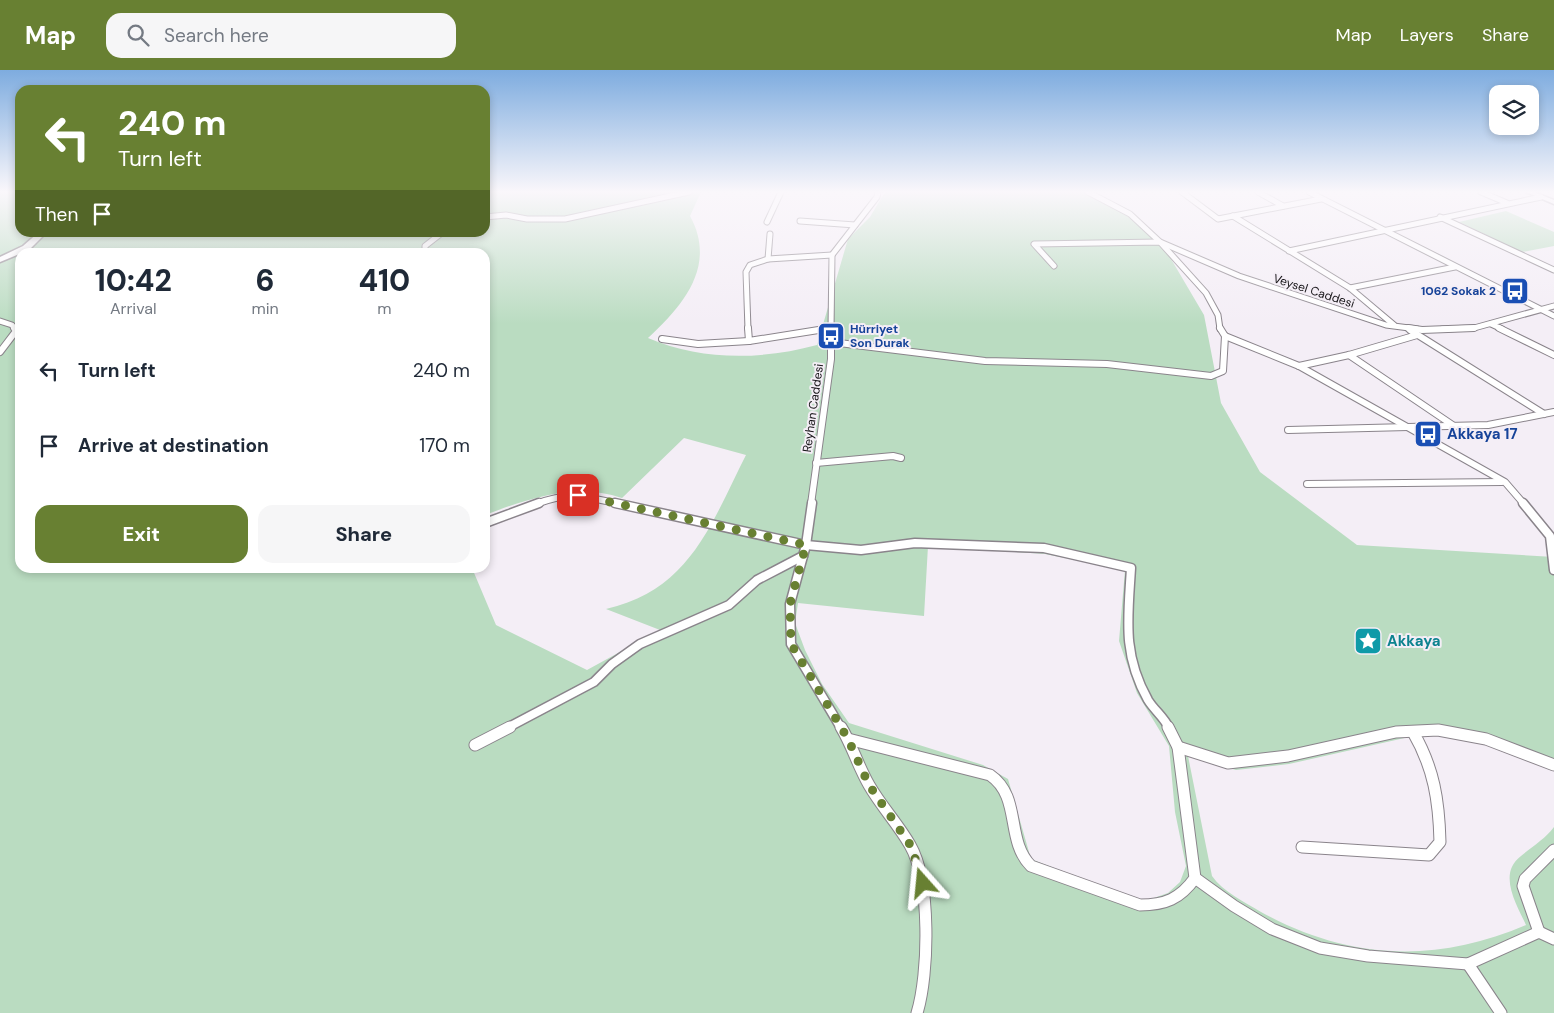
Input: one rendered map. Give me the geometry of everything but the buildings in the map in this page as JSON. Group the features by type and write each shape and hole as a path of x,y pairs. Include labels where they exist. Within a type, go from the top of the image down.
{"street":[{"path":"768,259 770,236"},
{"path":"750,340 746,272 750,265 768,259 832,255 847,236"},
{"name":"Veysel Caddesi","path":"1154,236 1160,242 1239,276 1406,328 1422,330 1474,328 1554,306"},
{"path":"1266,236 1350,288 1396,326"},
{"path":"1289,250 1353,236"},
{"path":"1393,236 1554,316"},
{"path":"1481,236 1554,270"},
{"path":"26,248 38,237"},
{"path":"425,248 437,237"},
{"path":"1054,266 1034,244 1160,242 1212,299 1219,318 1218,326 1225,336 1299,366 1406,428 1505,482 1550,536 1554,570"},
{"path":"0,260 15,253"},
{"name":"Reyhan Caddesi","path":"832,255 831,342 805,551 790,604 791,644 848,739 869,785 911,846 923,883 925,924 923,993 917,1013"},
{"path":"1350,288 1455,267"},
{"path":"0,321 12,325 15,330"},
{"path":"1491,324 1554,355"},
{"path":"662,339 698,344 750,340 831,328"},
{"path":"1406,328 1544,414"},
{"path":"0,352 15,332"},
{"path":"1299,366 1349,355 1417,335"},
{"path":"831,342 985,361 1108,364 1211,376 1218,374 1224,367 1225,336"},
{"path":"1349,355 1454,426"},
{"path":"1288,430 1488,425 1554,412"},
{"path":"816,463 893,456 901,458"},
{"path":"1307,484 1505,482"},
{"path":"490,521 550,499 578,495 805,551 861,550 924,543 1044,548 1131,568 1127,632 1133,669 1149,700 1167,724 1178,747 1195,878 1187,891 1174,900 1158,905 1140,905 1031,866 1020,853 1006,790 995,777 848,739"},
{"path":"475,746 594,682 612,664 640,644 729,605 744,594 757,580 805,551"},
{"path":"1178,747 1228,763 1288,756 1396,732 1438,730 1486,739 1554,765"},
{"path":"1302,847 1430,855 1438,847 1440,842 1439,795 1427,755 1413,732"},
{"path":"1554,850 1525,879 1523,886 1539,932 1554,939"},
{"path":"1195,878 1234,906 1272,929 1320,948 1368,956 1468,964 1539,932"},
{"path":"1468,964 1501,1013"}],"green space":[{"path":"0,236 697,236 700,251 693,283 674,312 648,338 668,346 689,351 732,356 775,353 817,345 848,239 851,236 1154,236 1161,242 1204,315 1221,403 1260,472 1357,545 1554,557 1554,771 1475,741 1434,735 1409,737 1289,764 1236,770 1188,756 1212,876 1228,892 1261,912 1294,928 1326,940 1392,951 1425,951 1492,938 1526,925 1511,890 1510,872 1514,863 1543,839 1554,827 1554,1013 0,1013","holes":["928,546 1045,554 1125,570 1119,641 1137,693 1169,746 1175,812 1186,866 1180,882 1168,893 1151,899 1133,899 1031,859 1008,779 983,765 849,723 822,684 805,650 795,623 798,603 924,616"]},
{"path":"1488,236 1554,236 1554,246 1522,252"}],"place":[{"name":"1062 Sokak 2","path":"1515,291"},
{"name":"Hürriyet Son Durak","path":"831,336"},
{"name":"Akkaya 17","path":"1428,434"},
{"name":"Akkaya","path":"1368,641"}],"route":[{"path":"578,495 806,545 790,604 791,644 848,739 869,785 911,846 923,883"}]}
